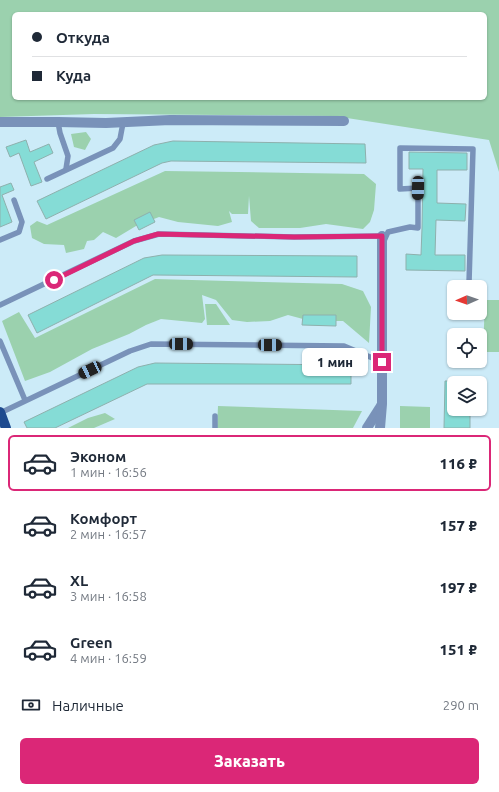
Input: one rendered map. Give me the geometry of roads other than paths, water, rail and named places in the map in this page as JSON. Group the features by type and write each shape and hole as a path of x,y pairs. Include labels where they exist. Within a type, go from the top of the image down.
{"main road":[{"path":"0,413 6,428"}],"street":[{"path":"0,122 123,123 170,120 344,121"},
{"path":"380,428 382,404 382,241"},
{"path":"367,428 382,404"}],"lane":[{"path":"58,122 68,156 66,169"},
{"path":"47,179 112,148 120,139 123,123"},
{"path":"0,306 134,241 158,234 294,237 382,241 388,232 410,227 418,228 418,188 400,189 400,148 473,149 469,280"},
{"path":"0,240 19,232 22,222 14,200"},
{"path":"0,340 25,400"},
{"path":"0,413 130,351 151,344 344,346 382,362"},
{"path":"215,416 215,428"}]}
